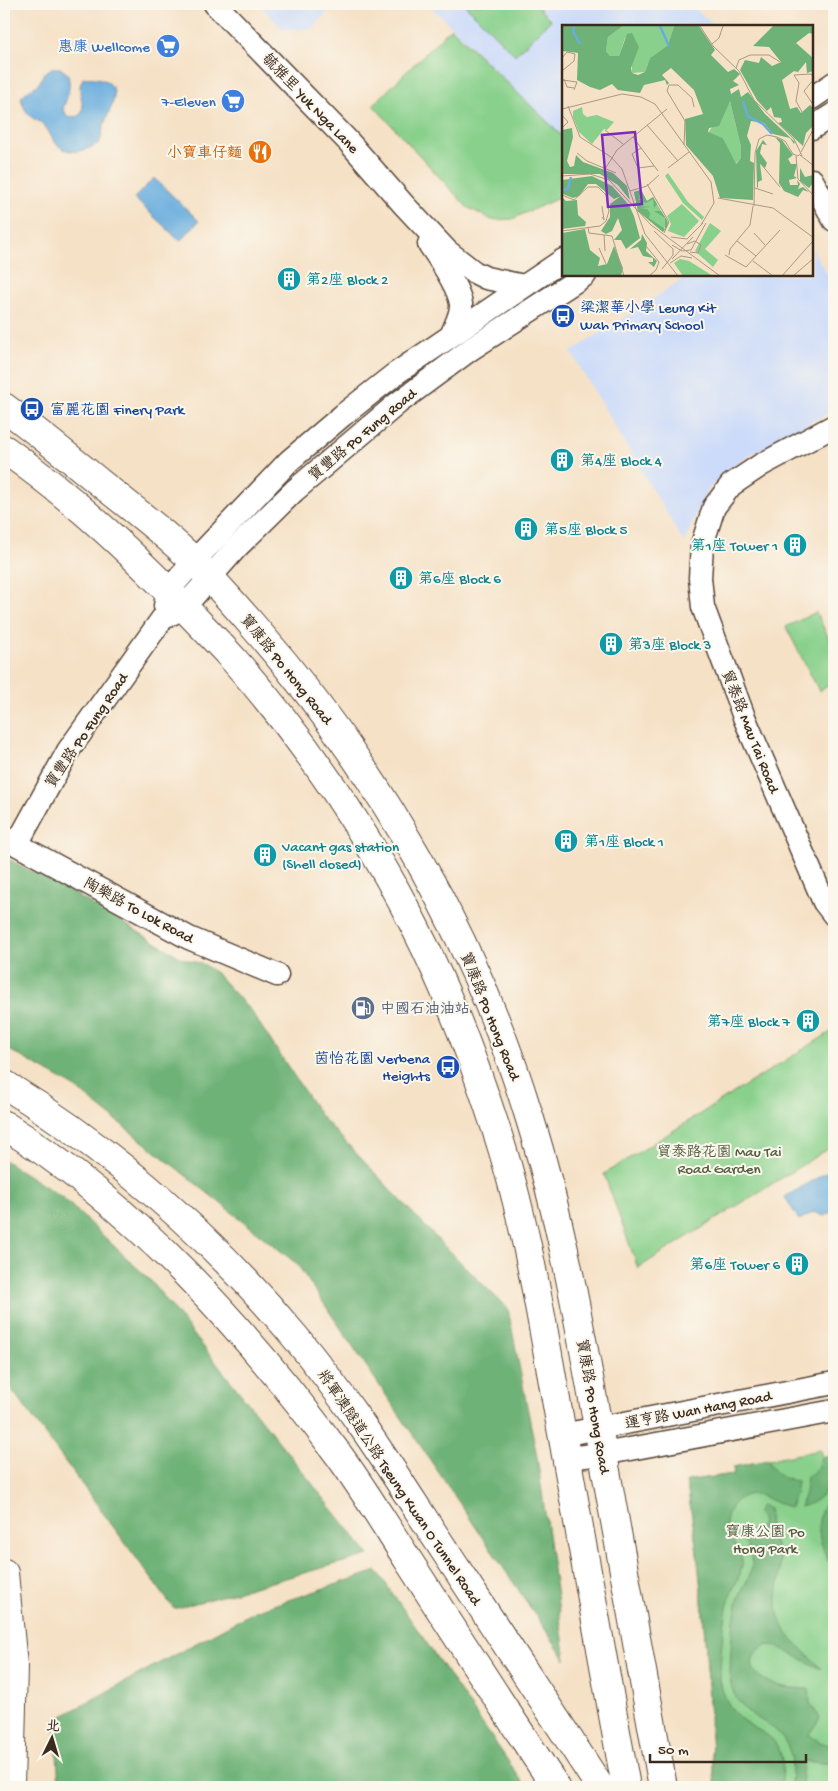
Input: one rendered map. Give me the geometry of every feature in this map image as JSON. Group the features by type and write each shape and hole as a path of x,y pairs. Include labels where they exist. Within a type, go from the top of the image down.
{"main road":[{"name":"寶康路 Po Hong Road","path":"4,407 154,526 202,569 280,657 345,742 406,837 466,951 511,1061 547,1176 576,1306 663,1787"},
{"path":"4,449 41,476 138,559 171,606 237,664 290,728 316,765 369,846 403,905 429,956 479,1080 507,1166 531,1264 626,1787"},
{"name":"將軍澳隧道公路 Tseung Kwan O Tunnel Road","path":"4,1084 85,1138 157,1196 220,1255 274,1312 322,1372 376,1446 600,1787"},
{"path":"4,1125 63,1165 123,1214 176,1264 253,1346 339,1456 556,1787"},
{"path":"4,1573 13,1665 8,1781"}],"street":[{"name":"毓雅里 Yuk Nga Lane","path":"214,4 348,141 447,251 474,272 486,278 524,286"},
{"path":"813,97 834,83"},
{"path":"813,127 834,114"},
{"path":"813,182 834,220"},
{"name":"毓雅里 Yuk Nga Lane","path":"404,205 460,297 461,310 452,334"},
{"name":"寶豐路 Po Fung Road","path":"10,841 68,751 171,606 289,461 395,374 562,261"},
{"name":"寶豐路 Po Fung Road","path":"202,569 241,542 294,491 398,403 471,349 583,276"},
{"name":"貿泰路 Mau Tai Road","path":"834,426 761,466 731,485 714,507 702,545 700,578 703,608 744,718 824,902 834,915"},
{"name":"陶樂路 To Lok Road","path":"10,841 189,938 277,975"},
{"name":"運亨路 Wan Hang Road","path":"600,1441 834,1383"},
{"name":"運亨路 Wan Hang Road","path":"564,1447 834,1411"}],"shaded area":[{"path":"259,4 334,4 312,29 282,29"},
{"path":"428,4 690,4 714,25 562,25 562,136"},
{"path":"813,250 834,286 834,410 728,469 706,492 684,543 571,352 687,276 813,276"}],"green space":[{"path":"464,4 535,4 551,20 515,55"},
{"path":"451,28 562,136 562,196 512,219 492,220 467,207 373,105"},
{"path":"816,612 834,649 834,683 819,691 786,627"},
{"path":"4,857 68,890 182,958 205,965 218,975 251,1011 320,1115 442,1244 508,1309 537,1457 566,1660 297,1264 73,1086 4,1047"},
{"name":"貿泰路花園 Mau Tai Road Garden","path":"834,1030 834,1145 638,1268 604,1174"},
{"path":"4,1160 62,1197 151,1281 369,1555 174,1609 4,1379"},
{"name":"寶康公園 Po Hong Park","path":"820,1450 822,1457 834,1454 834,1787 716,1787 713,1769 701,1589 686,1481 734,1474 733,1467"},
{"path":"834,1454 834,1489 830,1486 817,1499 800,1507 805,1493 807,1477 817,1469 821,1457"},
{"path":"768,1460 773,1469 780,1475 797,1481 795,1494 790,1507 755,1494 740,1498 729,1511 726,1525 727,1531 738,1549 742,1565 726,1612 721,1651 720,1680 730,1707 742,1720 772,1739 780,1751 783,1763 781,1787 716,1787 713,1769 701,1589 686,1481 734,1474 733,1467"},
{"path":"832,1500 834,1502 834,1569 826,1556 819,1531 820,1515 824,1506"},
{"path":"761,1505 769,1509 770,1529 779,1558 777,1609 779,1617 791,1638 821,1669 776,1646 769,1645 758,1650 754,1655 753,1666 755,1672 760,1677 771,1683 790,1688 809,1689 810,1703 820,1718 809,1735 820,1742 834,1747 834,1764 803,1761 801,1787 791,1787 792,1760 786,1743 778,1733 741,1705 734,1694 730,1679 734,1619 739,1597 750,1574 752,1565 750,1552 743,1540 748,1531 757,1531 760,1527 761,1520 757,1514"},
{"path":"377,1571 526,1787 59,1787 55,1720 255,1611"}],"water":[{"path":"52,68 60,68 68,74 68,91 63,108 67,116 75,117 82,112 80,86 83,78 104,80 112,87 114,91 113,103 105,122 100,142 82,150 70,151 64,149 54,141 43,124 34,119 25,109 21,98 39,83 44,73"},
{"path":"154,178 199,221 180,241 134,198"},
{"path":"834,1168 834,1211 824,1216 814,1212 799,1220 785,1197"}],"place":[{"name":"惠康 Wellcome","path":"168,46"},
{"name":"7-Eleven","path":"233,101"},
{"name":"小寶車仔麵","path":"260,152"},
{"name":"第2座 Block 2","path":"289,279"},
{"name":"梁潔華小學 Leung Kit Wah Primary School","path":"563,316"},
{"name":"富麗花園 Finery Park","path":"32,409"},
{"name":"第4座 Block 4","path":"562,460"},
{"name":"第5座 Block 5","path":"526,529"},
{"name":"第1座 Tower 1","path":"795,545"},
{"name":"第6座 Block 6","path":"401,578"},
{"name":"第3座 Block 3","path":"611,644"},
{"name":"第1座 Block 1","path":"566,841"},
{"name":"Vacant gas station (Shell closed)","path":"265,855"},
{"name":"中國石油油站","path":"363,1008"},
{"name":"第7座 Block 7","path":"808,1021"},
{"name":"茵怡花園 Verbena Heights","path":"448,1067"},
{"name":"第6座 Tower 6","path":"797,1264"}]}
